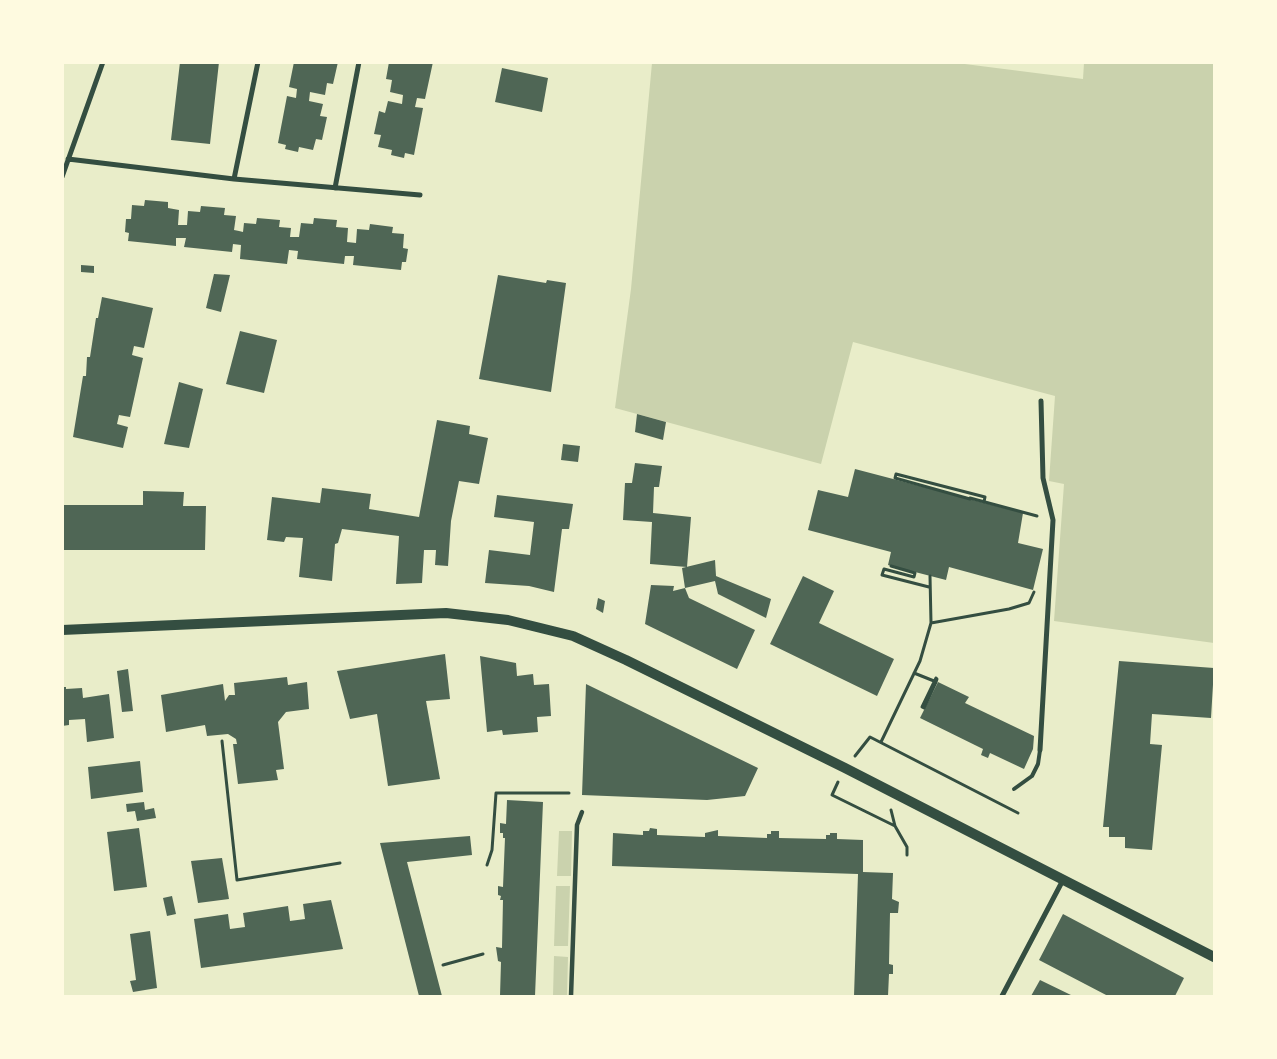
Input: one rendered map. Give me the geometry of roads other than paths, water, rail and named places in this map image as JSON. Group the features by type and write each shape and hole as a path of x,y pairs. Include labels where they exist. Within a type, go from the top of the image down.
{"main road":[{"path":"62,630 446,613 508,620 573,636 626,660 886,790 1214,957"}],"street":[{"path":"62,177 103,62"},
{"path":"234,179 258,62"},
{"path":"335,188 359,62"},
{"path":"68,159 234,179 420,195"},
{"path":"1040,750 1052,520 1043,478 1041,400"},
{"path":"571,996 576,825 582,812"},
{"path":"1002,996 1063,880"}],"lane":[{"path":"1014,789 1032,776 1038,764 1040,750"}]}
